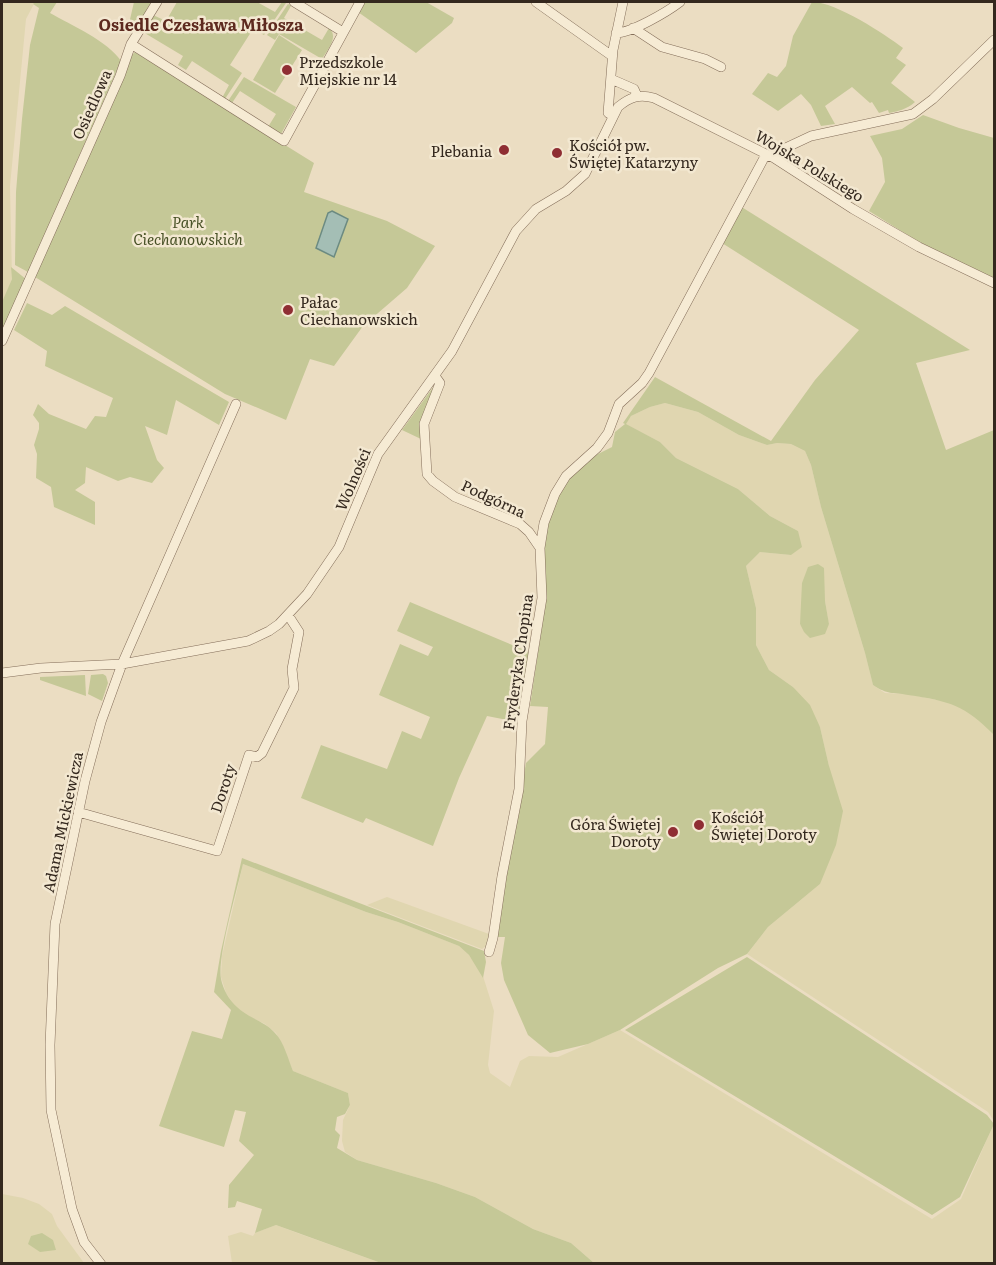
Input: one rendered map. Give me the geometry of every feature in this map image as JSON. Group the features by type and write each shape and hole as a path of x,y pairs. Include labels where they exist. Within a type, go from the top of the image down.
{"street":[{"name":"Osiedlowa","path":"2,341 120,76 131,44 157,2"},
{"path":"294,2 343,32"},
{"path":"131,44 284,141 360,2"},
{"path":"536,2 612,56"},
{"path":"611,79 612,56 623,2"},
{"path":"616,33 625,32 680,2"},
{"path":"633,28 662,47 705,59 722,68"},
{"path":"769,155 811,136 913,114 933,99 994,40"},
{"name":"Wojska Polskiego","path":"611,79 634,88 637,96 654,98 769,155 919,248 994,283"},
{"name":"Wolności","path":"611,79 608,113 613,116"},
{"name":"Wolności","path":"2,673 41,668 122,664 248,640 269,631 288,615 307,594 328,564 347,529 378,454 435,376 461,335 516,231 536,209 566,191 585,174 613,116 626,100 637,96"},
{"name":"Fryderyka Chopina","path":"489,952 519,789 522,721 542,598 540,548 544,523 555,494 566,476 597,448 608,433 619,404 642,383 649,373 756,170 764,158 769,155"},
{"name":"Podgórna","path":"435,376 440,383 424,424 427,474 455,497 520,524 540,548"},
{"name":"Adama Mickiewicza","path":"101,1263 84,1242 72,1209 51,1110 52,974 55,924 95,739 122,664 236,404"},
{"name":"Doroty","path":"78,812 217,851 249,755 257,757 262,753 294,688 292,669 299,632 288,615"}],"shaded area":[{"path":"2,2 35,2 26,19 10,186 12,279 2,305"},
{"path":"665,403 698,412 739,435 767,445 791,444 805,451 811,465 873,685 885,693 907,694 952,703 976,716 994,735 994,1121 988,1112 747,954 768,927 820,884 829,766 820,727 793,687 769,670 756,645 756,608 746,566 760,552 791,555 798,531 770,516 738,489 676,458 660,442 625,424 631,416","holes":["825,601 829,625 800,625 801,616"]},
{"path":"243,864 459,946 482,973 494,1011 488,1065 490,1073 510,1087 520,1061 529,1056 558,1057 620,1030 932,1219 961,1199 994,1123 994,1263 594,1263 571,1243 533,1229 475,1197 357,1160 345,1152 342,1141 343,1120 350,1105 348,1093 293,1071 276,1033 265,1024 244,1014 226,993 221,977 222,956"},
{"path":"387,897 489,934 491,937 489,944 482,949 367,905"},
{"path":"2,1194 39,1204 52,1214 57,1226 84,1263 2,1263"},
{"path":"276,1225 381,1263 232,1263 228,1236 241,1232 253,1236 255,1233"}],"green space":[{"path":"35,2 57,2 50,13 98,40 121,61 28,272 15,265 16,192 30,45 39,8 33,4"},
{"path":"134,2 155,2 135,33 128,28"},
{"path":"177,2 257,2 275,12 282,2 286,3 264,35 253,29 230,65 242,73 225,99 222,98 229,85 192,61 186,70 178,65 183,56 143,32 153,15 166,21"},
{"path":"364,2 426,2 454,18 452,23 416,53 358,12"},
{"path":"812,2 846,12 903,48 896,58 906,65 891,83 915,102 900,110 879,113 872,102 870,103 852,87 825,106 835,124 821,126 811,105 801,94 778,111 752,94 768,73 777,77 786,66 793,36"},
{"path":"288,4 291,6 284,18 322,40 329,28 332,32 332,43 322,59 279,34 275,40 267,35"},
{"path":"279,35 302,50 275,93 253,80"},
{"name":"Park Ciechanowskich","path":"135,52 314,163 304,192 387,221 435,246 407,288 363,326 334,366 310,359 286,420 225,394 35,277 130,57"},
{"path":"244,77 296,107 281,134 268,127 276,114 240,91 232,103 228,101"},
{"path":"923,115 994,138 994,278 919,242 869,211 885,182 882,158 870,136 902,129"},
{"path":"740,206 970,350 916,363 946,450 994,430 994,735 974,717 946,702 886,692 873,685 811,465 805,451 791,444 767,445 739,435 698,412 665,403 631,416 626,424 660,442 676,458 738,489 770,516 798,531 802,547 791,555 760,552 746,566 756,608 756,645 769,670 793,687 810,705 820,727 843,811 836,845 820,884 768,927 747,954 718,968 620,1030 588,1044 550,1053 528,1035 504,980 501,963 505,937 495,937 526,763 545,744 548,707 530,706 544,612 544,537 559,490 584,461 612,447 615,432 625,424 623,423 655,377 771,441 815,380 859,330 722,243"},
{"path":"11,267 27,280 2,335 2,302 12,279"},
{"path":"27,303 52,315 65,306 229,402 219,425 176,400 167,435 145,426 157,460 164,468 152,483 130,477 118,481 86,467 85,483 75,490 95,502 95,525 54,507 51,487 36,478 37,454 34,445 39,423 33,415 38,404 49,414 86,429 95,416 106,417 113,398 45,366 47,351 14,330"},
{"path":"435,387 421,439 402,430"},
{"path":"818,564 824,568 825,601 829,624 825,634 810,638 800,624 802,583 808,567"},
{"path":"410,602 529,652 518,722 487,716 459,778 433,846 366,818 363,823 301,798 321,745 387,769 402,731 421,739 430,717 379,695 400,644 428,656 433,647 397,631"},
{"path":"103,674 108,683 102,701 88,694 91,675"},
{"path":"85,675 86,696 40,680 40,677"},
{"path":"242,858 484,951 486,962 483,978 469,955 459,946 243,864 222,955 221,979 223,987 234,1004 241,1011 266,1025 278,1037 293,1071 348,1093 350,1105 345,1114 337,1117 335,1130 340,1135 337,1148 357,1160 475,1197 533,1229 571,1243 594,1263 381,1263 276,1225 255,1233 262,1209 237,1201 235,1207 228,1208 229,1185 254,1155 239,1141 246,1112 235,1110 224,1147 159,1126 192,1031 222,1039 231,1010 214,992"},
{"path":"747,957 987,1115 994,1124 960,1197 932,1215 625,1030"},
{"path":"42,1233 53,1240 56,1250 40,1252 28,1244 31,1236"}],"water":[{"path":"332,211 348,219 334,257 316,248 328,213"}],"place":[{"name":"Przedszkole Miejskie nr 14","path":"287,70"},
{"name":"Plebania","path":"504,150"},
{"name":"Kościół pw. Świętej Katarzyny","path":"557,153"},
{"name":"Pałac Ciechanowskich","path":"288,310"},
{"name":"Kościół Świętej Doroty","path":"699,825"},
{"name":"Góra Świętej Doroty","path":"673,832"}],"district":[{"name":"Osiedle Czesława Miłosza","path":"201,24"}]}
